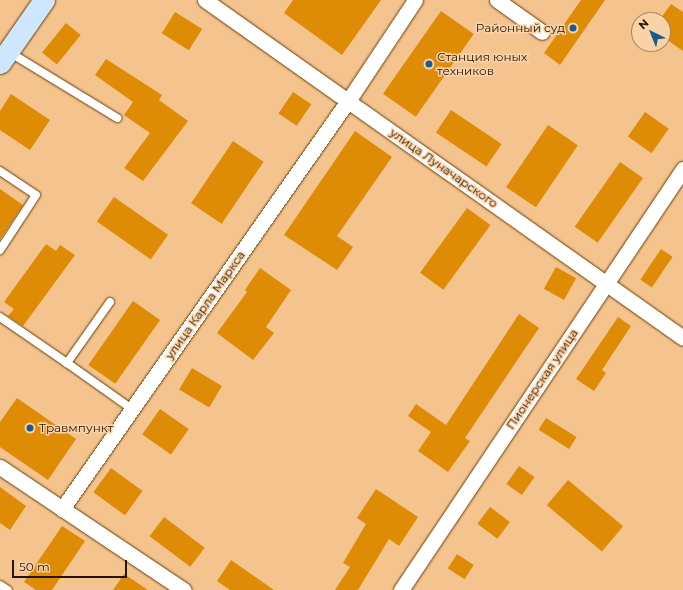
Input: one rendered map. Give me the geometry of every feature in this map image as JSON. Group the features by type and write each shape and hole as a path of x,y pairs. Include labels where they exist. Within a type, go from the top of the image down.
{"main road":[{"path":"4,57 44,0"}],"street":[{"name":"улица Луначарского","path":"205,0 607,282 683,338"},
{"name":"улица Карла Маркса","path":"62,509 348,101 415,0"},
{"path":"497,0 542,32"},
{"name":"Пионерская улица","path":"401,590 683,169"},
{"path":"0,468 184,590"}],"lane":[{"path":"4,57 117,118"},
{"path":"0,171 36,195 0,250"},
{"path":"67,363 110,302"},
{"path":"0,317 132,409"},
{"path":"0,585 8,590"}],"building":[{"path":"293,0 381,0 342,55 284,13"},
{"name":"Районный суд","path":"581,0 605,0 560,65 544,53"},
{"path":"671,4 683,12 683,51 671,43 671,12 665,12"},
{"name":"Станция юных техников","path":"441,11 474,34 416,117 383,94"},
{"path":"175,12 202,29 189,50 162,33"},
{"path":"66,23 81,35 57,64 42,53"},
{"path":"106,59 162,95 159,100 188,121 143,181 124,168 150,133 124,115 133,102 95,75"},
{"path":"293,92 311,104 297,126 278,114"},
{"path":"11,94 50,120 30,150 0,130 0,111"},
{"path":"451,110 502,144 486,166 436,132"},
{"path":"645,112 669,129 652,153 628,137"},
{"path":"548,125 578,145 536,207 506,187"},
{"path":"355,131 392,157 337,236 353,247 337,270 284,235"},
{"path":"233,141 264,162 222,224 191,203"},
{"path":"620,162 643,178 598,243 575,227"},
{"path":"0,189 23,205 0,239"},
{"path":"114,197 168,235 151,259 97,222"},
{"path":"467,208 490,225 443,290 420,273"},
{"path":"46,244 56,251 60,245 75,255 23,326 8,316 14,309 4,302"},
{"path":"661,249 673,257 652,288 640,280"},
{"path":"556,267 576,278 564,300 544,289"},
{"path":"260,268 291,290 266,327 274,333 253,360 217,333 247,292 245,290"},
{"path":"133,301 160,320 115,384 88,365"},
{"path":"519,314 539,328 465,438 470,441 448,472 418,451 431,432 408,416 416,404 446,425"},
{"path":"618,317 631,326 602,370 606,373 594,391 576,379"},
{"path":"192,368 222,386 209,407 179,389"},
{"name":"Травмпункт","path":"17,398 76,439 48,480 0,447 0,422"},
{"path":"160,409 189,429 171,454 142,434"},
{"path":"546,418 577,437 569,449 539,430"},
{"path":"519,466 535,477 522,495 506,484"},
{"path":"111,468 143,491 125,515 93,492"},
{"path":"568,480 623,526 602,552 547,505"},
{"path":"0,487 26,506 10,530 0,523"},
{"path":"376,489 418,517 399,546 389,539 358,590 335,590 350,567 343,563 366,524 357,518"},
{"path":"490,507 510,522 497,539 477,524"},
{"path":"164,517 205,548 190,567 150,536"},
{"path":"62,526 85,541 52,590 36,590 24,582"},
{"path":"457,554 474,565 465,579 448,568"},
{"path":"231,560 274,590 230,590 217,581"},
{"path":"124,574 148,590 113,590"}],"place":[{"name":"Районный суд","path":"573,28"},
{"name":"Станция юных техников","path":"429,64"},
{"name":"Травмпункт","path":"30,428"}]}
